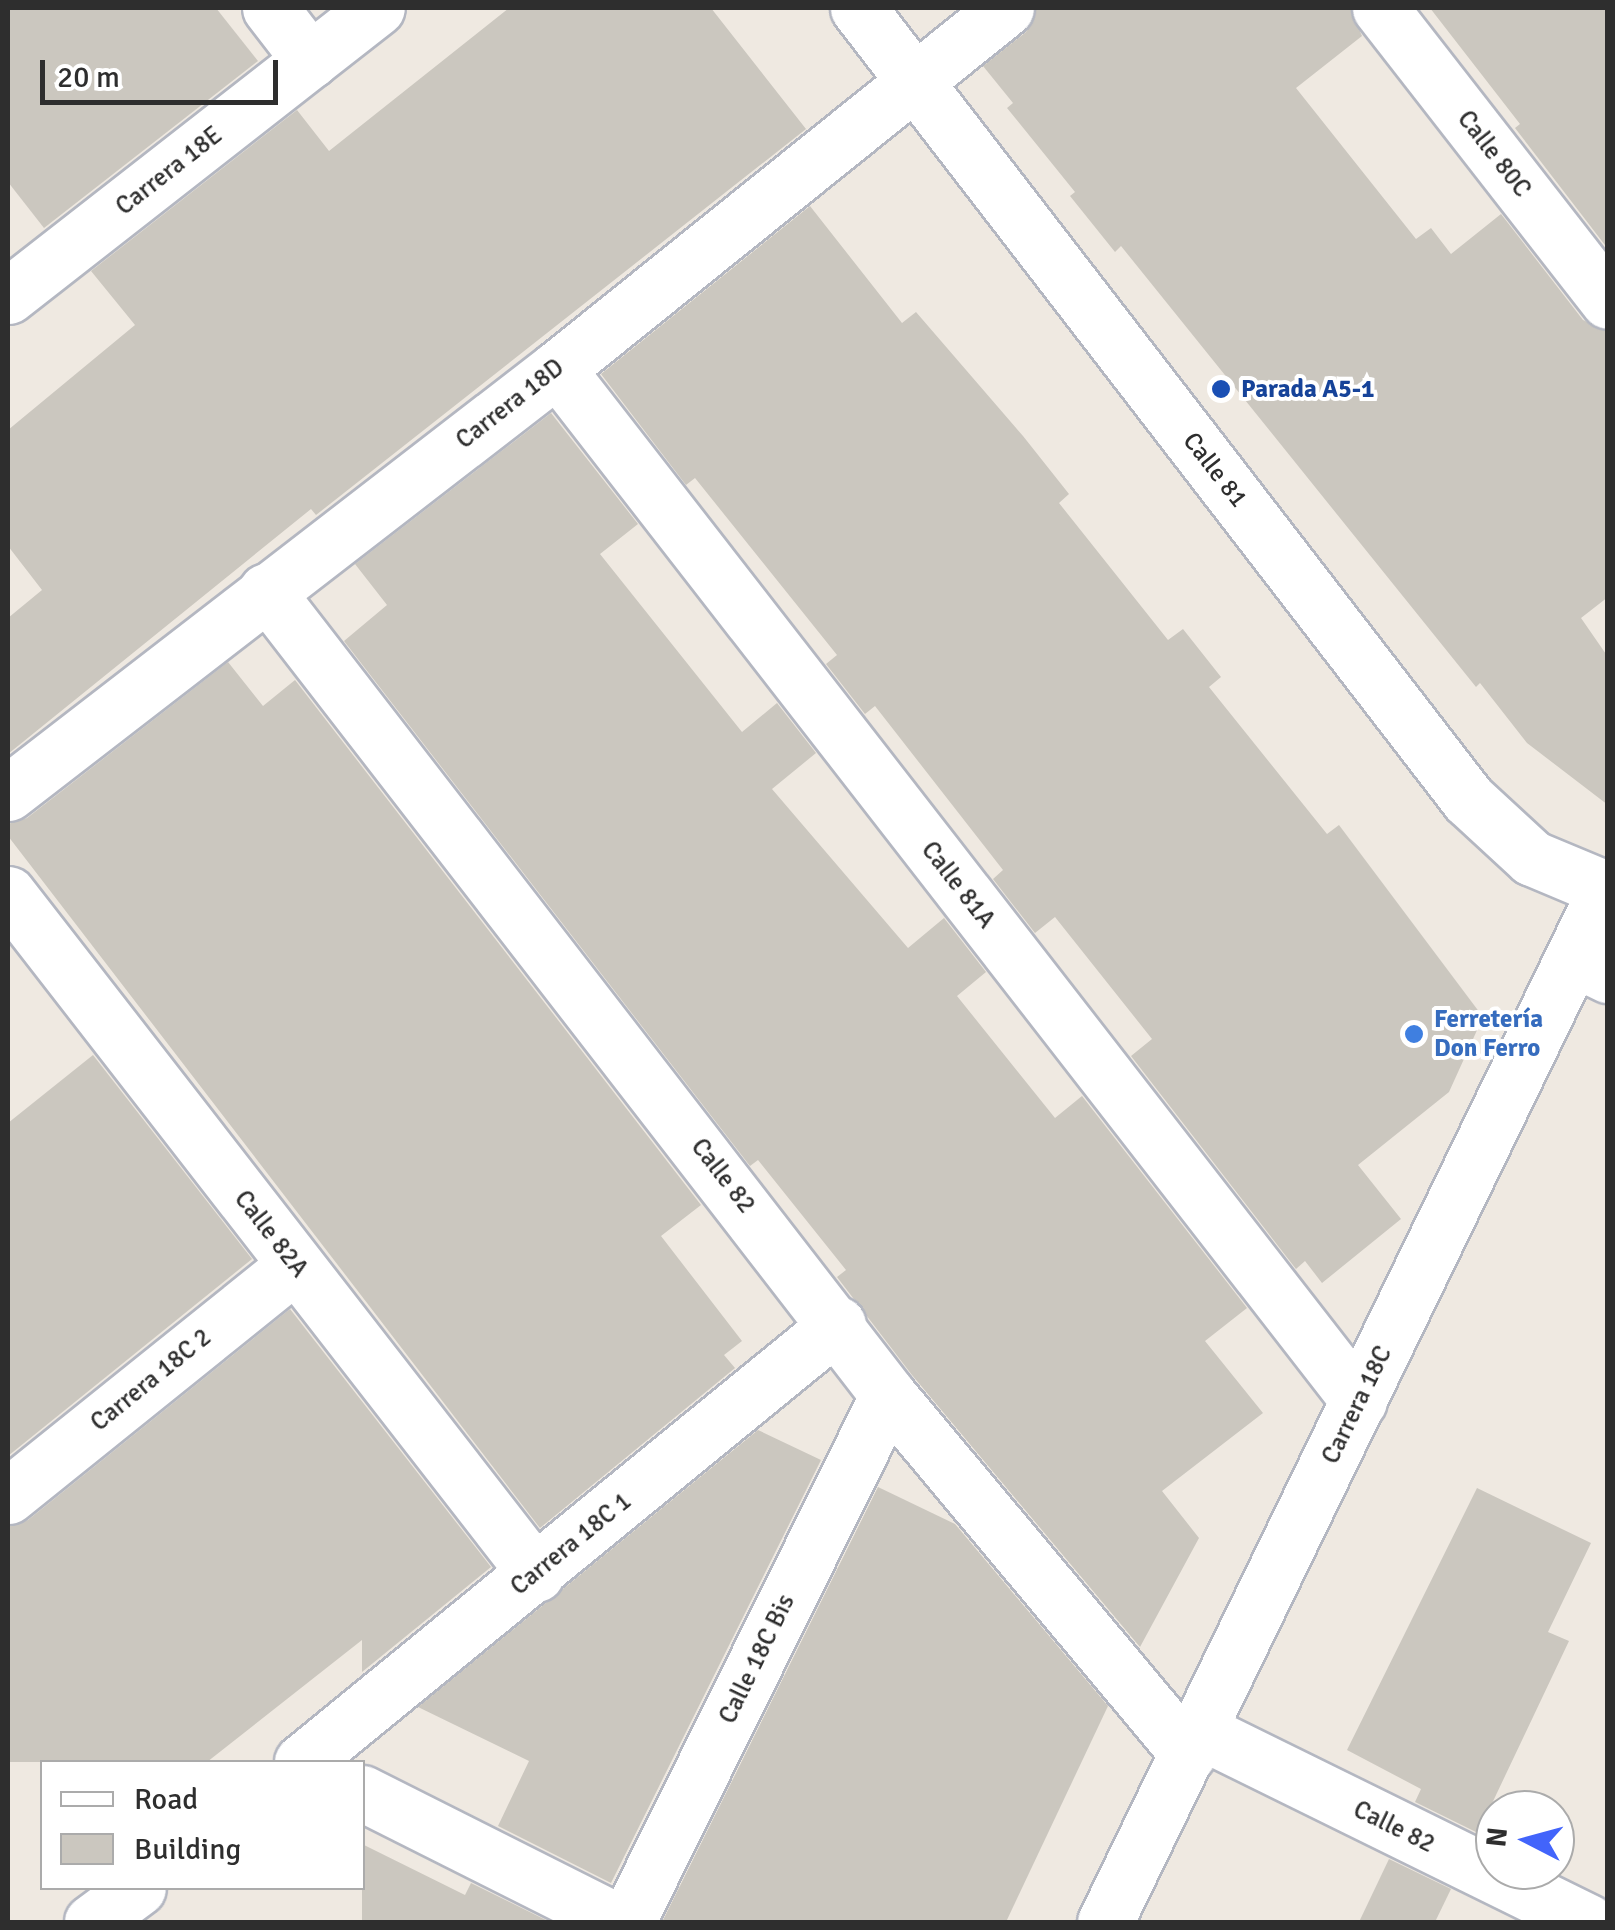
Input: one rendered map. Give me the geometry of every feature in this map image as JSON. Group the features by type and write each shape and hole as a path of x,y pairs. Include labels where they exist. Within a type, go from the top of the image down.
{"street":[{"path":"270,8 310,60"},
{"name":"Carrera 18E","path":"10,290 376,8"},
{"name":"Calle 81","path":"858,8 1468,799 1532,858 1607,889"},
{"name":"Carrera 18D","path":"8,793 557,369 1006,8"},
{"name":"Calle 80C","path":"1380,8 1608,301"},
{"name":"Calle 81A","path":"557,369 1359,1401"},
{"name":"Calle 82","path":"266,591 838,1324 888,1394 1194,1742 1588,1922"},
{"name":"Carrera 18C","path":"1105,1922 1359,1401 1591,967 1607,889"},
{"name":"Calle 82A","path":"8,894 536,1574"},
{"name":"Carrera 18C 2","path":"8,1496 295,1264"},
{"name":"Carrera 18C 1","path":"304,1760 838,1324"},
{"name":"Calle 18C Bis","path":"623,1922 888,1394"},
{"path":"365,1794 623,1922"},
{"path":"92,1922 135,1890"}],"building":[{"path":"8,8 216,8 258,61 44,228 8,182"},
{"path":"509,8 711,8 806,129 316,515 311,509 8,754 8,618 42,590 8,546 8,430 135,325 91,271 297,110 329,151"},
{"path":"1037,8 1350,8 1362,36 1296,88 1416,239 1431,228 1451,254 1501,214 1583,320 1608,331 1608,597 1581,618 1608,657 1608,805 1527,743 1480,683 1476,687 1121,246 1115,252 1070,196 1075,192 1007,108 1013,103 983,66 1026,32"},
{"path":"1430,8 1608,8 1608,249 1515,128 1520,124"},
{"path":"810,206 902,323 916,312 1023,436 1069,494 1059,503 1168,640 1183,629 1221,677 1209,687 1327,834 1339,825 1483,1017 1449,1092 1358,1165 1401,1219 1322,1283 1305,1261 1296,1269 1131,1056 1152,1039 1055,917 1035,933 993,879 1003,870 875,706 865,714 826,664 837,655 695,478 686,485 601,374"},
{"path":"551,413 638,524 600,554 742,732 777,703 816,753 772,789 908,948 944,918 986,972 957,996 1055,1118 1082,1096 1247,1308 1205,1341 1263,1413 1162,1491 1199,1538 1140,1647 912,1375 837,1277 846,1270 758,1160 750,1166 344,641 387,605 355,564"},
{"path":"228,662 263,706 295,680 701,1205 661,1236 742,1341 724,1355 735,1368 540,1528 8,836 8,824 27,818"},
{"path":"93,1055 252,1259 8,1456 8,1123"},
{"path":"290,1309 491,1567 362,1672 362,1640 210,1760 8,1762 8,1526 28,1520"},
{"path":"758,1430 821,1460 611,1883 498,1826 529,1761 418,1707"},
{"path":"878,1487 955,1524 1108,1706 1006,1922 662,1922"},
{"path":"1477,1488 1591,1543 1548,1632 1569,1641 1498,1790 1475,1790 1475,1832 1415,1802 1421,1789 1347,1750"},
{"path":"365,1845 465,1895 471,1883 550,1922 362,1922"},
{"path":"1389,1859 1451,1889 1435,1922 1359,1922"}],"place":[{"name":"Parada A5-1","path":"1221,389"},
{"name":"Ferretería Don Ferro","path":"1414,1034"}]}
